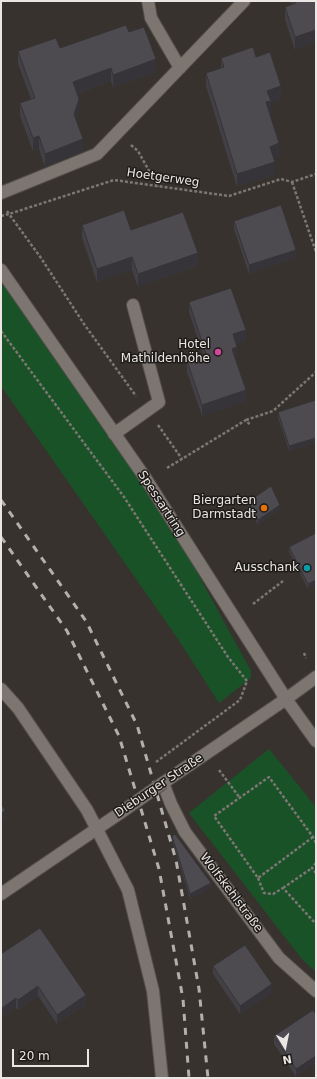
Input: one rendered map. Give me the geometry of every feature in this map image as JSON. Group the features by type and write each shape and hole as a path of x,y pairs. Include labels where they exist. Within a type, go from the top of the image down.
{"main road":[{"path":"148,1 151,18 180,68"},
{"path":"1,193 97,154 244,1"},
{"name":"Spessartring","path":"1,270 146,479 286,699 316,741"},
{"path":"114,434 159,402 132,305"},
{"name":"Dieburger Straße","path":"1,894 286,699 316,676"},
{"path":"1,689 18,708 87,810 128,890 153,991 162,1078"},
{"name":"Wolfskehlstraße","path":"163,783 171,804 185,832 279,958 316,991"}],"path":[{"path":"116,134 138,151 158,187"},
{"name":"Hoetgerweg","path":"1,216 114,180 229,196 281,179 292,182 316,174"},
{"path":"292,182 316,252"},
{"path":"9,214 41,258 84,324 182,459"},
{"path":"1,332 124,497 228,657 247,681"},
{"path":"167,468 246,420 273,411 316,372"},
{"path":"246,420 250,425"},
{"path":"253,604 283,581"},
{"path":"304,653 306,658"},
{"path":"156,762 240,700 247,681 251,678"},
{"path":"240,700 242,705"},
{"path":"219,770 240,798"},
{"path":"316,843 269,777 214,816 258,878 264,893 273,894 312,868 316,863"},
{"path":"258,878 313,837"},
{"path":"312,868 316,873"},
{"path":"283,888 316,924"}],"green space":[{"path":"1,270 146,479 251,671 251,678 219,703 178,639 1,386"},
{"path":"269,749 316,807 316,972 301,958 189,813"}],"building":[{"path":"295,1 316,1 316,30 295,37 285,7 296,3"},
{"path":"126,25 129,32 144,27 156,59 113,75 111,68 73,82 79,99 74,114 83,139 45,154 39,136 33,138 20,103 35,98 18,51 56,38 60,48"},
{"path":"253,47 256,57 270,52 281,86 267,91 271,101 266,102 279,143 270,147 275,162 237,174 206,73 224,67 221,58"},
{"path":"281,205 296,250 249,265 234,221"},
{"path":"124,210 131,230 183,212 198,253 138,274 132,257 97,269 82,225"},
{"name":"Hotel Mathildenhöhe","path":"231,288 246,330 233,334 237,347 232,349 246,390 202,405 187,361 206,354 189,302"},
{"path":"316,400 316,438 289,446 278,412"},
{"name":"Biergarten Darmstadt","path":"271,486 280,505 258,520 248,502"},
{"name":"Ausschank","path":"316,533 316,580 308,584 289,547"},
{"path":"1,804 5,810 1,814"},
{"path":"175,834 211,883 190,894 172,836"},
{"path":"40,928 86,995 57,1015 38,986 18,1000 16,998 1,1009 1,954"},
{"path":"245,945 272,984 240,1006 213,966"},
{"path":"313,1010 316,1015 316,1056 296,1069 274,1036"},
{"path":"130,1076 130,1078 107,1078"}],"railway":[{"path":"1,500 86,621 137,725 176,860 199,989 208,1078"},
{"path":"1,537 67,631 119,736 159,869 183,999 189,1078"}],"place":[{"name":"Hotel Mathildenhöhe","path":"218,352"},
{"name":"Biergarten Darmstadt","path":"264,508"},
{"name":"Ausschank","path":"307,568"}]}
